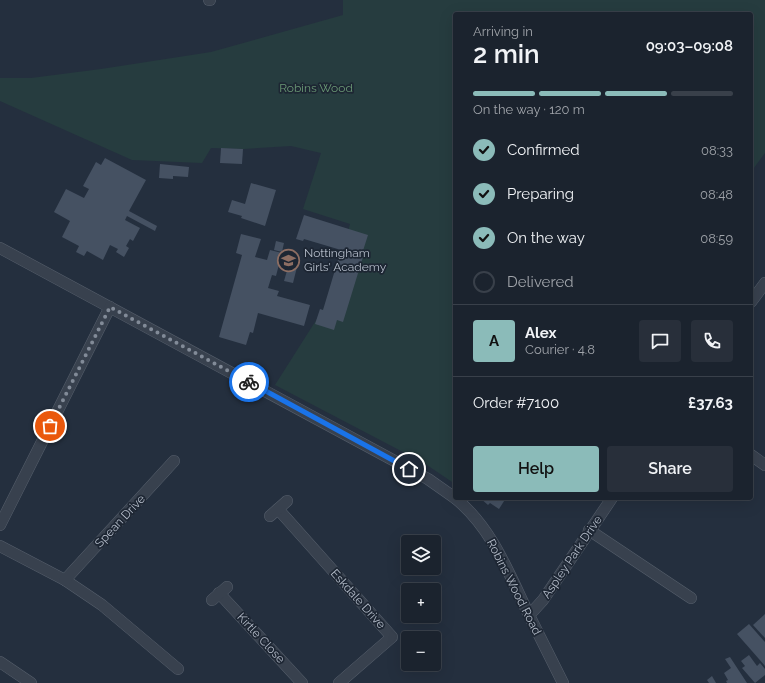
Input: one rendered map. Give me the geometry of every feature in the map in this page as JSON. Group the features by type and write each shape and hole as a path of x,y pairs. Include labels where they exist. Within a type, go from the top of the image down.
{"street":[{"name":"Robins Wood Road","path":"0,248 428,479 453,497"},
{"path":"753,299 765,283"},
{"path":"0,524 110,307"},
{"path":"753,456 765,465"},
{"name":"Spean Drive","path":"65,580 174,461"},
{"name":"Robins Wood Road","path":"457,500 475,517 488,535 508,569 563,683"},
{"name":"Aspley Park Drive","path":"527,611 533,610 544,600 589,530 611,500"},
{"name":"Eskdale Drive","path":"287,501 274,513 392,637 339,683"},
{"path":"589,530 691,598"},
{"path":"0,546 65,580 124,622 178,670"},
{"name":"Kirtle Close","path":"219,594 302,683"},
{"path":"0,662 31,683"}],"green space":[{"name":"Robins Wood","path":"343,0 765,0 765,153 753,169 753,12 453,12 453,483 424,463 275,385 327,303 350,224 303,209 321,153 291,146 243,149 211,148 202,163 132,160 0,101 0,78 31,78 211,52 343,15"}],"building":[{"path":"221,148 243,149 242,164 220,163"},
{"path":"105,158 146,180 129,211 157,226 155,231 127,216 125,220 140,228 133,241 130,239 126,246 129,248 124,257 116,252 118,249 110,245 103,260 87,251 84,256 76,252 79,246 62,237 70,221 54,212 66,189 84,198 89,189 83,186 96,162 101,165"},
{"path":"160,164 189,167 188,177 173,176 173,179 159,178"},
{"path":"251,183 276,190 265,226 241,218 242,216 228,212 232,200 245,204"},
{"path":"304,215 368,235 361,257 363,257 343,322 337,320 334,330 315,324 320,309 323,310 341,250 304,239 303,241 296,239"},
{"path":"241,234 261,239 255,257 267,260 270,250 282,253 276,276 272,275 268,288 279,291 277,296 310,305 304,326 258,313 253,333 250,332 246,345 219,337 242,255 236,253"},
{"path":"276,241 284,243 282,252 274,250"},
{"path":"291,257 299,259 293,283 284,281"},
{"path":"482,500 505,500 499,509 490,503 488,505"},
{"path":"765,614 765,638 753,625"},
{"path":"749,624 765,642 765,666 737,634"},
{"path":"749,655 757,666 760,663 765,669 765,675 755,683 742,668 745,666 741,661"},
{"path":"730,657 747,683 727,683 726,681 728,680 724,673 731,668 725,659"},
{"path":"712,676 716,683 709,683 707,680"}],"way so far":[{"path":"50,426 110,307 249,382"}],"place":[{"name":"Nottingham Girls' Academy","path":"289,260"}],"route":[{"path":"249,382 409,469"}]}
